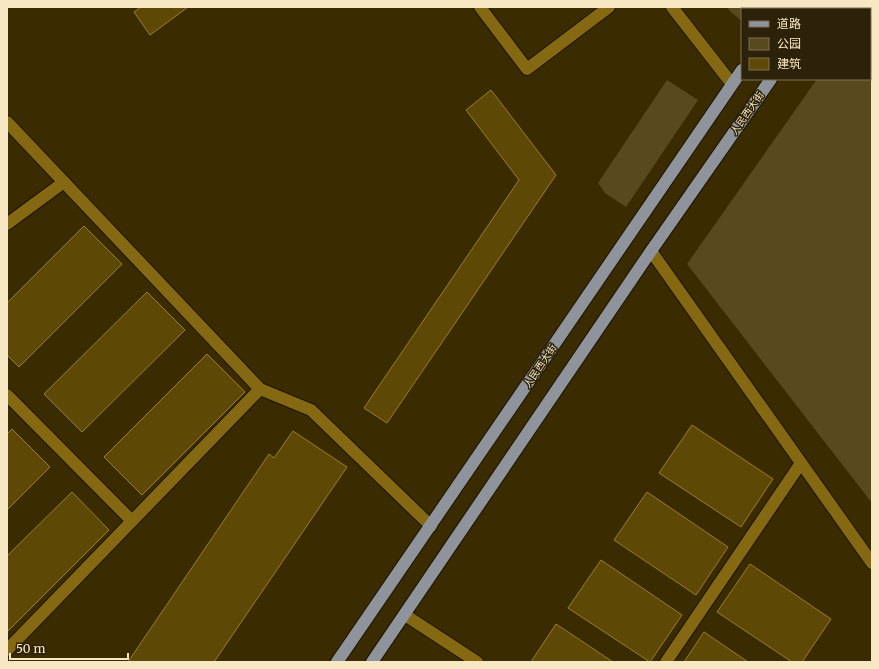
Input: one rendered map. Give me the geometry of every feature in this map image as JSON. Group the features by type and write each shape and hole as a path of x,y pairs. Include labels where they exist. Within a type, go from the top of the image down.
{"main road":[{"name":"人民西大街","path":"337,662 741,71"},
{"name":"人民西大街","path":"372,662 651,251 770,80"}],"lane":[{"path":"480,7 527,69 609,7"},
{"path":"672,7 732,84"},
{"path":"7,122 260,389 311,410 430,526"},
{"path":"7,224 64,182"},
{"path":"651,251 872,563"},
{"path":"7,650 260,389"},
{"path":"7,395 132,521"},
{"path":"666,662 801,463"},
{"path":"405,614 477,662"}],"green space":[{"path":"727,7 766,7 741,8 741,20"},
{"path":"872,7 872,503 687,264 816,80 871,80 871,8 867,8"},
{"path":"667,80 698,100 626,207 605,193 598,183"}],"building":[{"path":"141,7 188,7 150,35 134,12"},
{"path":"491,90 556,175 387,423 364,408 519,180 466,110"},
{"path":"84,226 122,264 19,367 7,355 7,303"},
{"path":"147,292 185,330 82,432 44,394"},
{"path":"207,354 245,392 142,495 104,457"},
{"path":"692,425 773,479 741,527 659,473"},
{"path":"12,429 50,467 7,510 7,434"},
{"path":"293,431 347,467 214,662 128,662 269,454 274,458"},
{"path":"72,492 109,530 7,632 7,556"},
{"path":"647,492 728,547 696,595 614,540"},
{"path":"601,560 682,615 650,662 568,608"},
{"path":"750,564 831,619 802,662 792,662 717,612"},
{"path":"556,624 613,662 531,662"},
{"path":"704,632 748,662 684,662"}]}
